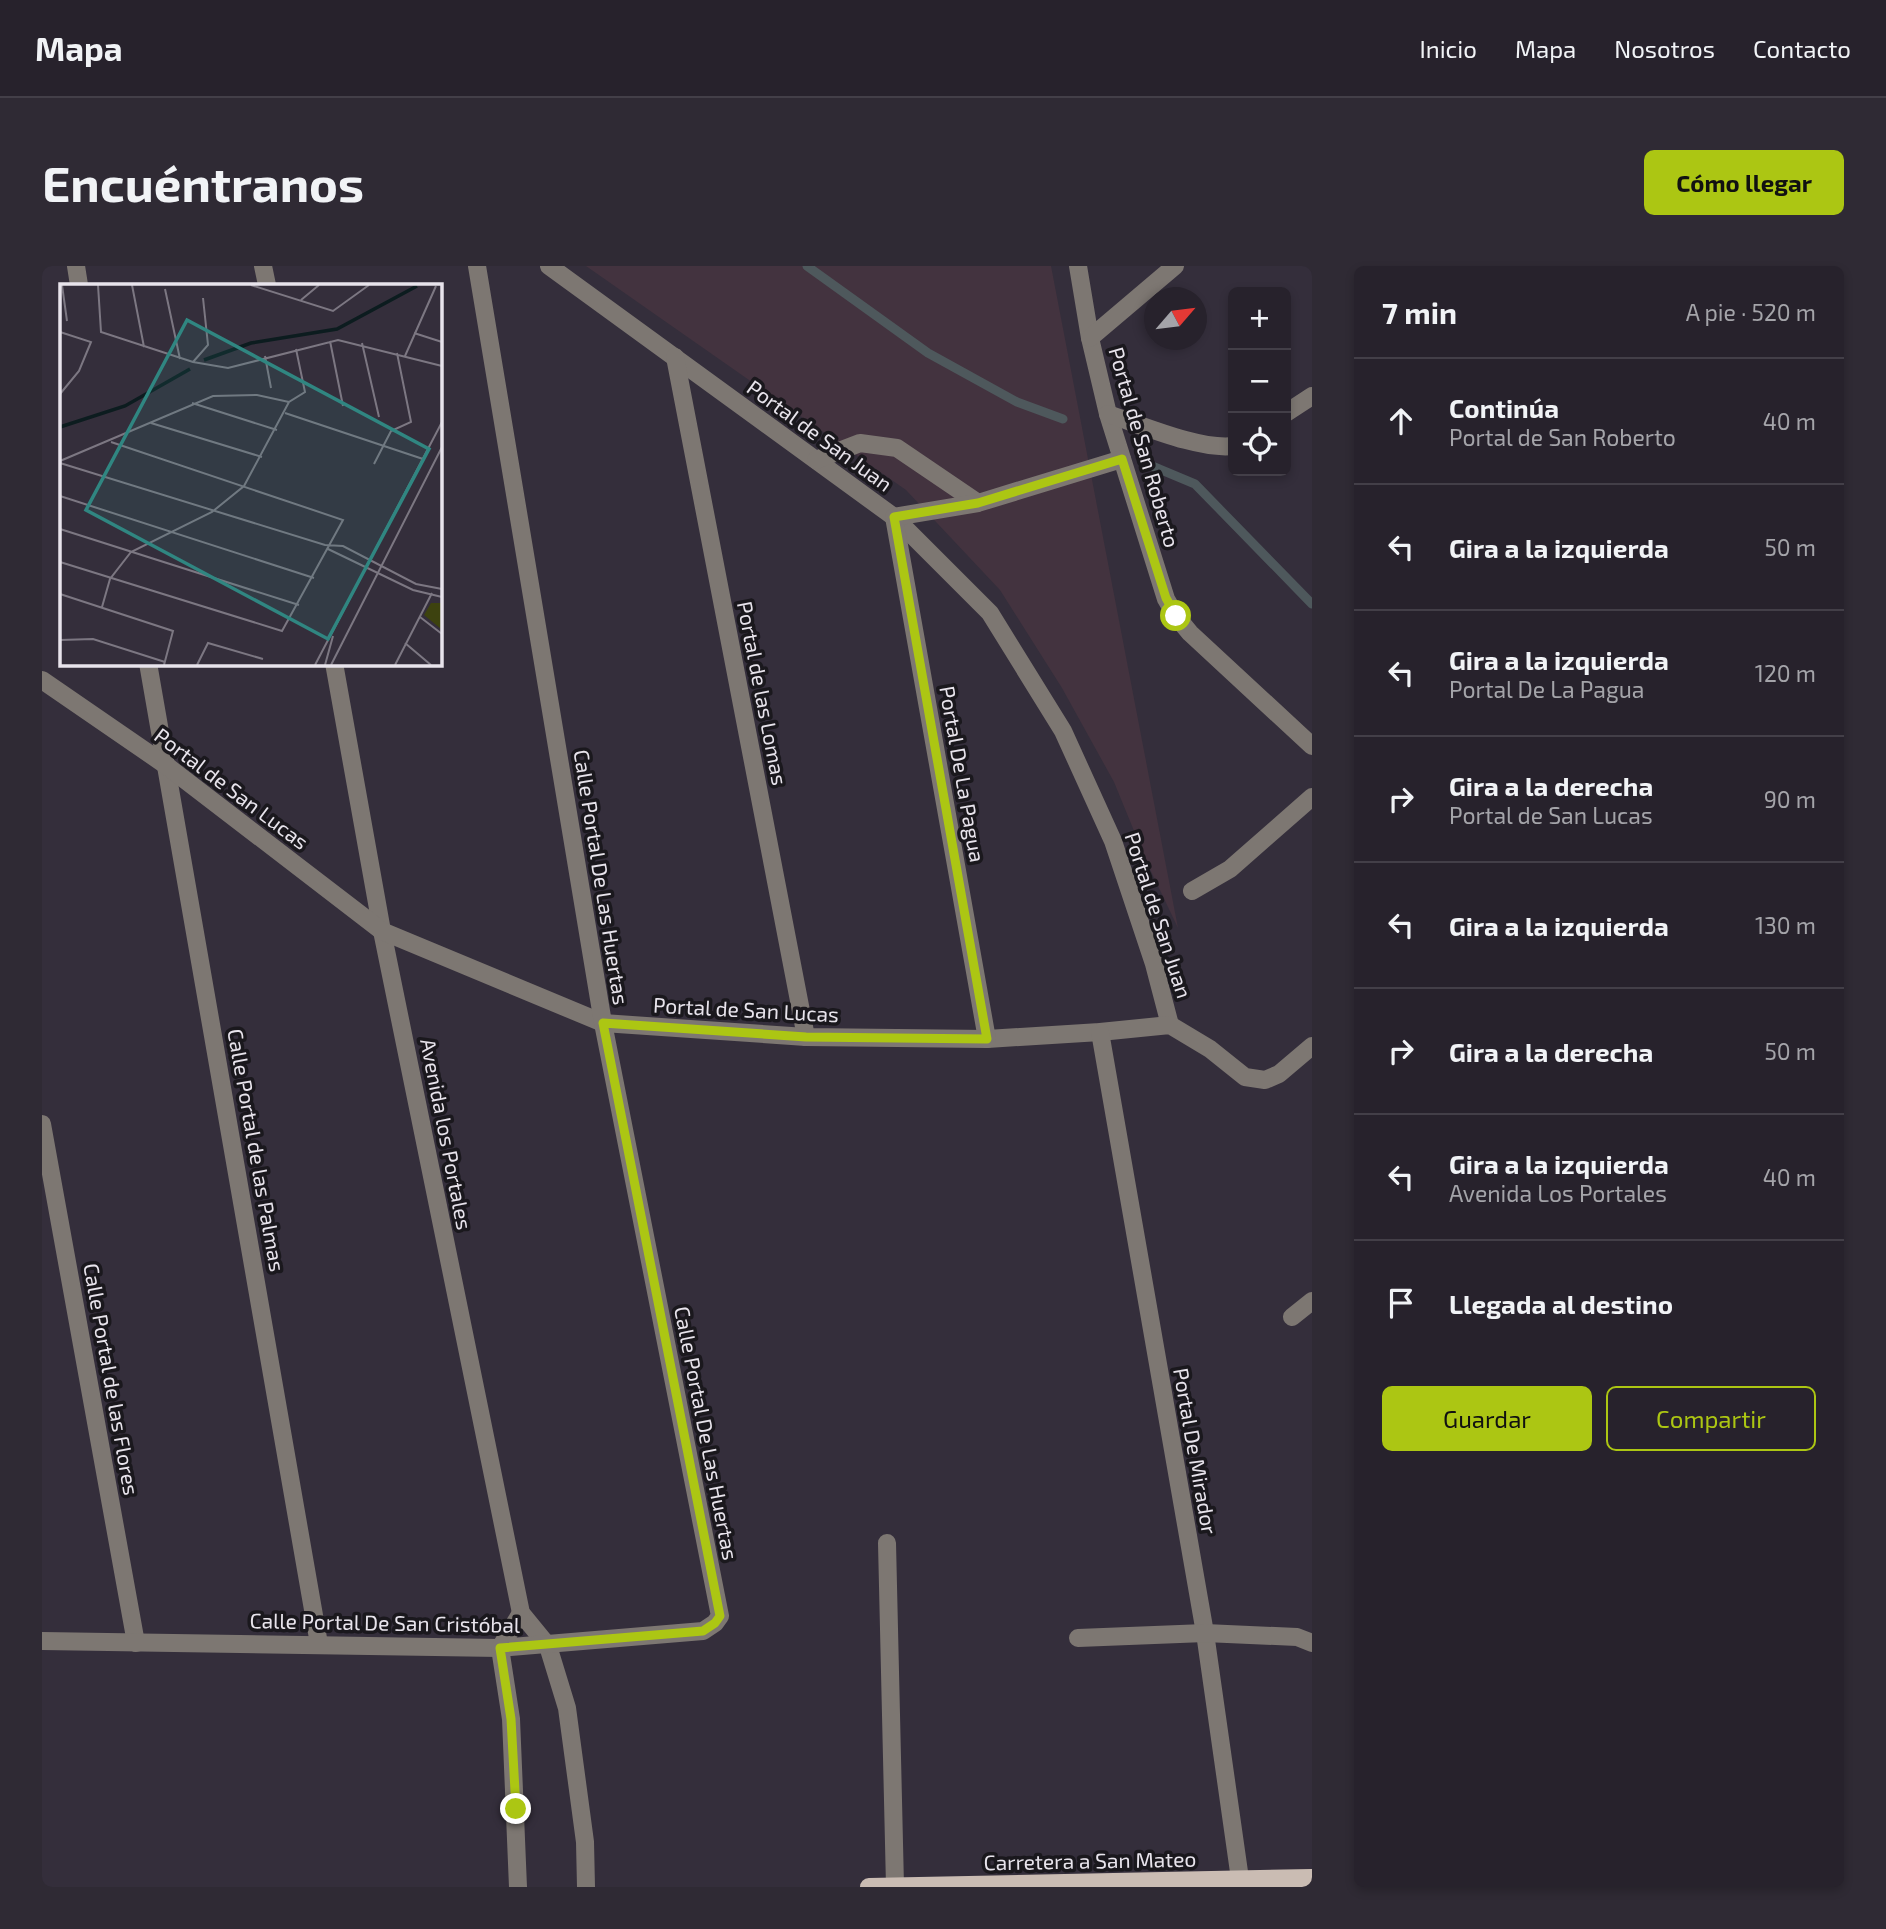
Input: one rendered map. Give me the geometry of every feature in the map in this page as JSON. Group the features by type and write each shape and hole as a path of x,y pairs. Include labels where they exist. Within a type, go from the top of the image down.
{"main road":[{"name":"Carretera a San Mateo","path":"869,1887 1242,1883 1312,1878"}],"street":[{"path":"76,266 79,284"},
{"path":"263,266 267,284"},
{"name":"Calle Portal De Las Huertas","path":"477,266 603,1023 720,1616"},
{"name":"Portal de San Juan","path":"550,266 894,517 990,613 1063,731 1113,841 1154,964 1170,1025"},
{"name":"Portal de San Roberto","path":"1078,266 1090,338 1108,414 1166,598 1176,616 1191,633 1312,746"},
{"path":"1090,338 1175,266"},
{"name":"Portal de las Lomas","path":"675,357 806,1037"},
{"path":"1291,410 1312,396"},
{"path":"1108,414 1201,443 1228,446"},
{"path":"816,460 860,443 897,448 978,503"},
{"path":"894,517 978,503 1122,459"},
{"name":"Portal De La Pagua","path":"894,517 987,1039"},
{"name":"Calle Portal de las Palmas","path":"148,665 320,1644"},
{"name":"Avenida los Portales","path":"334,665 382,931 521,1613"},
{"name":"Portal de San Lucas","path":"42,680 167,766 382,931 603,1023 806,1037 987,1039 1170,1025"},
{"path":"1192,891 1230,869 1312,797"},
{"path":"1170,1025 1210,1049 1245,1077 1265,1080 1279,1074 1312,1046"},
{"name":"Portal De Mirador","path":"1100,1032 1205,1633 1242,1883"},
{"name":"Calle Portal de las Flores","path":"42,1124 136,1643"},
{"path":"1292,1317 1312,1301"},
{"path":"887,1543 895,1886"},
{"path":"518,1887 511,1719 500,1648 521,1613 548,1646 567,1708 585,1842 586,1887"},
{"name":"Calle Portal De San Cristóbal","path":"42,1641 500,1648 703,1631 720,1616"},
{"path":"1078,1638 1205,1633 1297,1637 1312,1643"}],"shaded area":[{"path":"586,266 1051,266 1178,928 1148,865 1114,782 1062,688 1000,590 906,490"}],"waterway":[{"path":"807,266 928,353 1017,402 1063,419"},
{"path":"1152,466 1195,484 1312,604"}],"route":[{"path":"516,1809 511,1719 500,1648 703,1631 711,1627 720,1616 603,1023 806,1037 987,1039 894,517 978,503 1122,459 1166,598 1176,616"}]}
